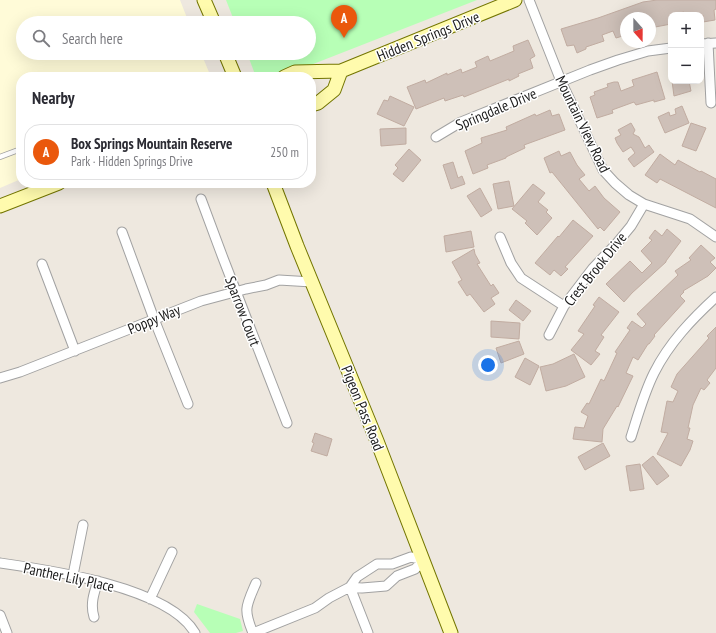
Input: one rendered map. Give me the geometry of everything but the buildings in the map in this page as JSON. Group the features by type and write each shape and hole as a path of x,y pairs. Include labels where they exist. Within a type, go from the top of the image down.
{"main road":[{"path":"204,0 211,16"},
{"name":"Hidden Springs Drive","path":"295,72 341,71 515,0"},
{"path":"229,60 233,72"},
{"path":"316,104 334,90 341,71"},
{"path":"0,206 46,188"},
{"name":"Pigeon Pass Road","path":"275,188 377,441 451,633"}],"street":[{"name":"Mountain View Road","path":"529,0 561,81 603,170 615,183 644,204 690,219 716,237"},
{"path":"708,43 711,103"},
{"name":"Springdale Drive","path":"436,137 461,122 561,81 618,60 648,51 668,48"},
{"name":"Sparrow Court","path":"201,199 287,423"},
{"name":"Crest Brook Drive","path":"549,336 564,306 593,268 617,243 644,204"},
{"path":"122,232 154,319 188,404"},
{"path":"500,237 510,263 521,278 564,306"},
{"path":"42,264 75,350"},
{"name":"Poppy Way","path":"0,378 20,372 195,303 256,286 266,285 279,280 312,282"},
{"path":"631,437 647,389 661,360 674,341 716,296"},
{"path":"73,575 83,525"},
{"path":"150,600 172,552"},
{"path":"256,583 247,604 246,613 253,633 276,629 315,608 350,587 357,577 377,564 392,564 411,557 424,560"},
{"path":"350,587 362,588 386,586 397,576 415,569 424,560"},
{"name":"Panther Lily Place","path":"0,564 73,575 98,581 150,600 178,613 189,623 195,633"},
{"path":"94,617 92,602 98,581"},
{"path":"350,587 368,633"},
{"path":"0,615 7,633"}],"lane":[{"path":"0,157 16,151"}],"shaded area":[{"path":"0,0 180,0 186,16 16,16 16,60 204,60 209,72 16,72 16,181 0,188"}],"green space":[{"path":"226,0 477,0 293,72 254,72 250,60 316,60 316,16 232,16"},
{"path":"197,604 240,619 243,631 236,633 210,633 194,612"}],"place":[{"name":"Box Springs Mountain Reserve","path":"344,38"}]}
